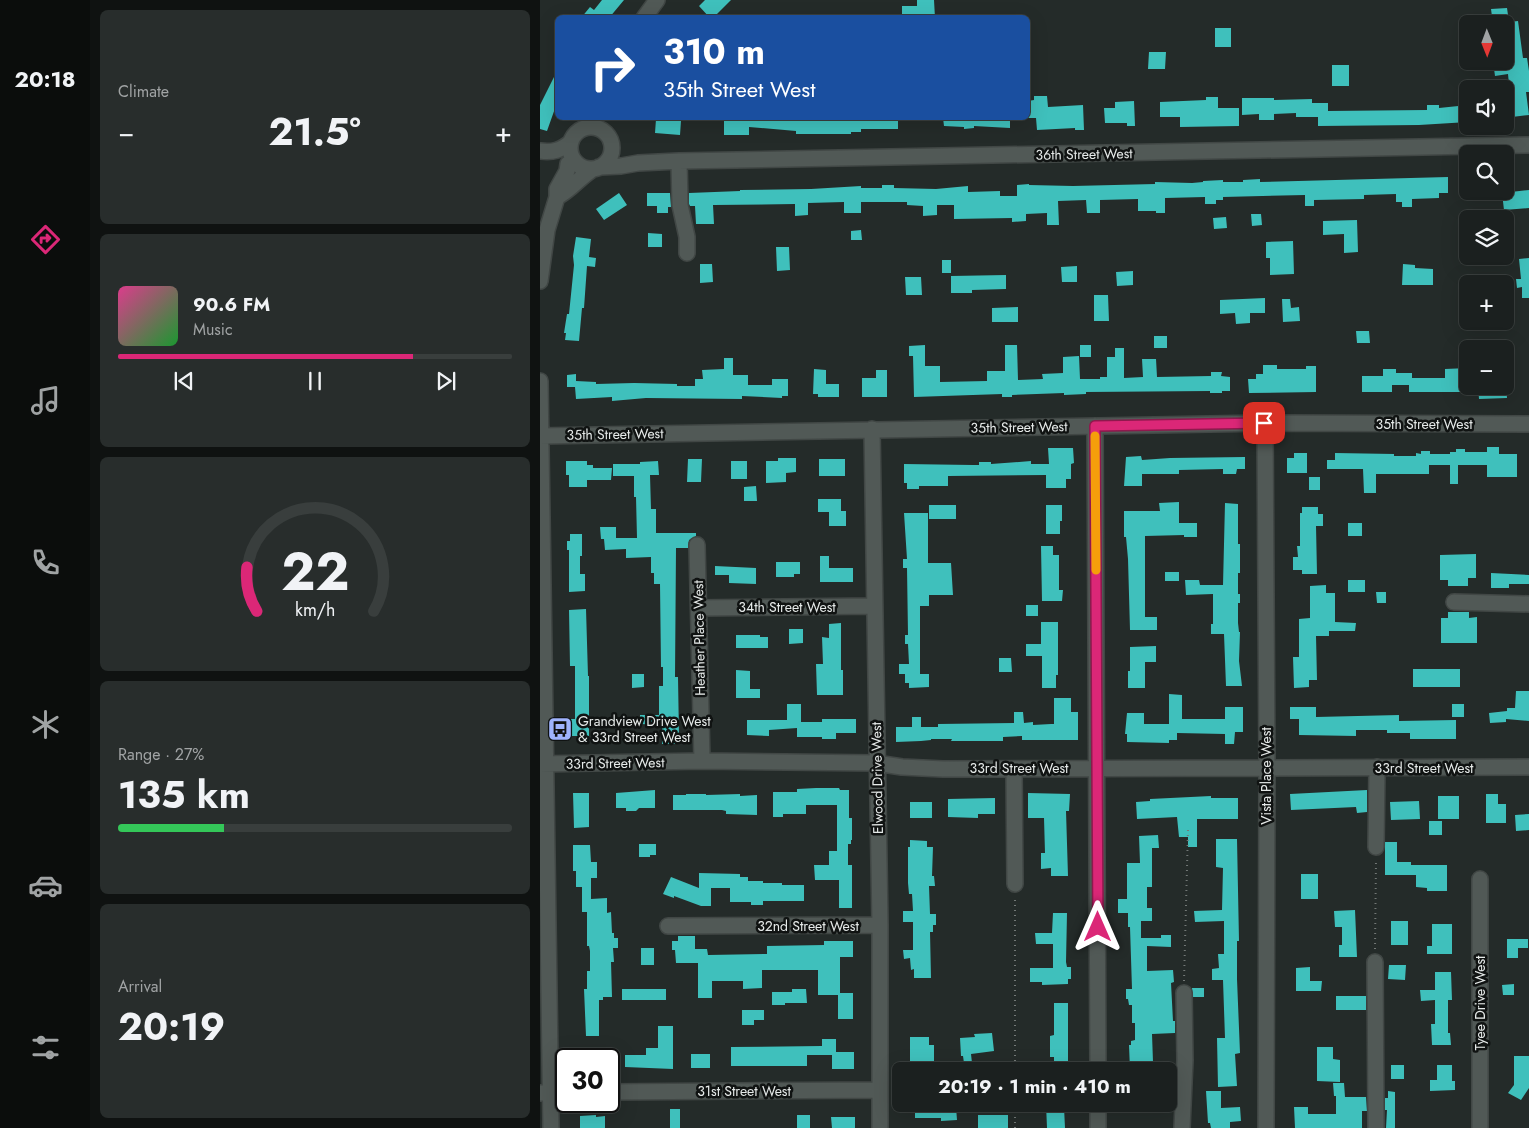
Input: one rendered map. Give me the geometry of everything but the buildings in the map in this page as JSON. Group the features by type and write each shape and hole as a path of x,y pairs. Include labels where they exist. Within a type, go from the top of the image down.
{"street":[{"path":"646,15 657,0"},
{"path":"540,151 553,152 562,149 571,142 586,123 605,131 638,163"},
{"path":"557,197 566,192 580,177 610,158 605,131"},
{"path":"540,281 547,230 557,197 556,189 571,162 571,142"},
{"name":"36th Street West","path":"596,168 638,163 1529,145"},
{"path":"540,160 548,162 561,160 586,168 596,168"},
{"path":"679,162 680,204 687,237 687,253"},
{"path":"540,381 545,1092 551,1128"},
{"name":"35th Street West","path":"541,436 1264,423 1529,424"},
{"name":"Vista Place West","path":"1264,423 1267,767 1266,1128"},
{"path":"1095,426 1098,1062"},
{"name":"Elwood Drive West","path":"872,429 880,925 880,1090 883,1127"},
{"name":"Heather Place West","path":"697,546 702,761"},
{"path":"1454,602 1529,604"},
{"name":"34th Street West","path":"699,608 874,606"},
{"name":"33rd Street West","path":"543,764 702,761 876,763 902,767 1014,769 1529,767"},
{"path":"1376,846 1377,768"},
{"path":"1014,769 1015,884"},
{"name":"Tyee Drive West","path":"1480,878 1480,1128"},
{"name":"32nd Street West","path":"668,926 880,925"},
{"path":"1375,962 1376,1128"},
{"path":"1182,1128 1185,1060 1184,993"},
{"name":"31st Street West","path":"620,1092 880,1090"},
{"path":"1098,1112 1098,1128"}],"path":[{"path":"1184,993 1188,830"},
{"path":"1375,962 1376,846"},
{"path":"1015,884 1015,1062"},
{"path":"1015,1112 1015,1128"}],"slow traffic":[{"path":"1095,436 1096,570"}],"place":[{"name":"Grandview Drive West & 33rd Street West","path":"560,729"}],"route":[{"path":"1098,927 1095,426 1264,423"}]}
